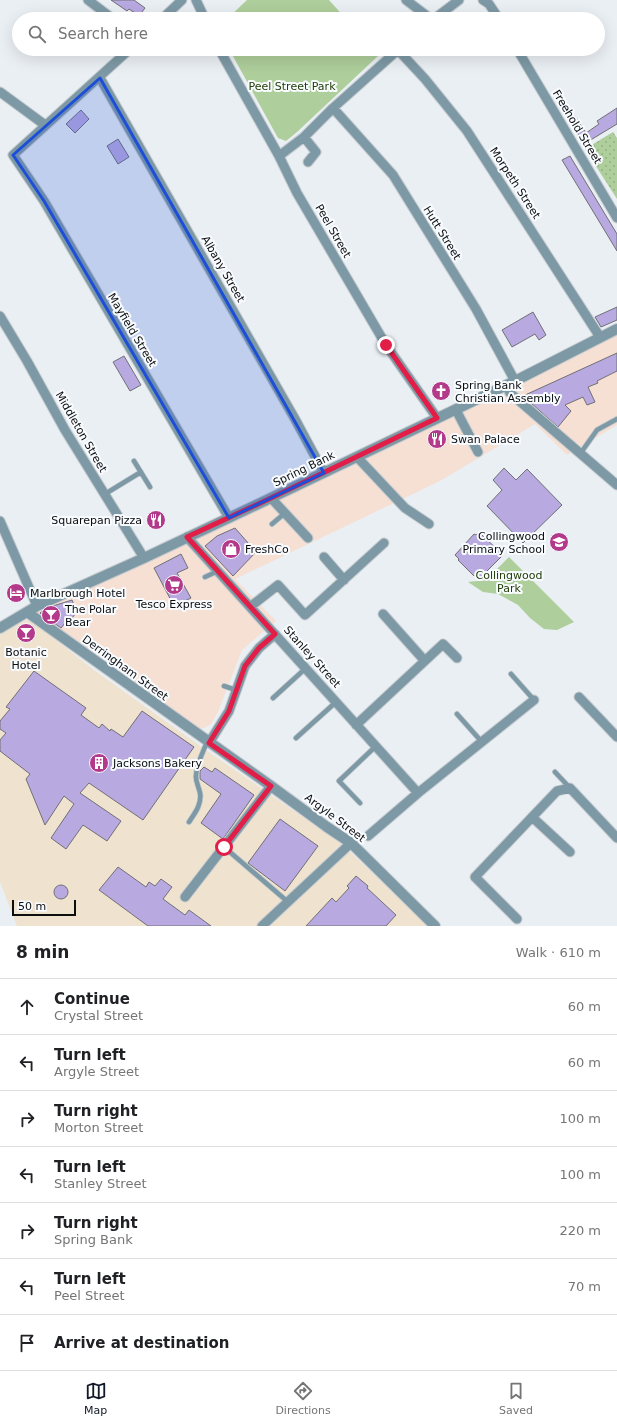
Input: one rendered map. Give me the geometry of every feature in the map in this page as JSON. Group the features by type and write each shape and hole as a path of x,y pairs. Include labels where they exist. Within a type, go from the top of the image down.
{"street":[{"path":"88,0 104,12"},
{"path":"169,12 182,0"},
{"path":"196,0 202,12"},
{"path":"406,0 422,12"},
{"path":"442,12 459,0"},
{"path":"483,0 489,4 494,12"},
{"path":"0,92 45,125 100,78 123,56"},
{"name":"Peel Street","path":"223,56 279,156 297,193 386,345 437,418"},
{"path":"279,156 304,137 333,108 390,56"},
{"name":"Morpeth Street","path":"404,56 467,130 600,337"},
{"name":"Freehold Street","path":"521,56 617,218"},
{"name":"Albany Street","path":"100,78 295,419 324,473"},
{"name":"Hutt Street","path":"333,108 393,175 484,325 511,383 510,392 617,485"},
{"name":"Mayfield Street","path":"45,125 13,155 44,202 229,518"},
{"path":"304,137 316,152 308,162"},
{"name":"Middleton Street","path":"0,316 104,494 144,558"},
{"name":"Spring Bank","path":"0,628 37,606 144,558 324,473 456,410 600,337 617,330"},
{"path":"456,410 478,452"},
{"path":"357,457 405,508 430,524"},
{"path":"271,498 308,538"},
{"path":"0,521 37,606"},
{"name":"Stanley Street","path":"187,537 418,793"},
{"path":"250,607 278,585 305,615 384,543"},
{"path":"324,557 344,580"},
{"name":"Derringham Street","path":"27,612 208,742"},
{"path":"383,614 424,660"},
{"path":"208,742 229,711 245,666 259,648 275,634"},
{"path":"356,725 424,660 443,644 457,658"},
{"path":"579,698 617,737"},
{"path":"368,836 481,741 534,700"},
{"name":"Argyle Street","path":"208,742 327,827 352,843 436,926"},
{"path":"185,897 271,786"},
{"path":"517,920 475,877 557,791 570,788 617,838"},
{"path":"532,817 570,852"},
{"path":"262,926 352,843"}],"lane":[{"path":"580,454 597,430 617,419"},
{"path":"134,461 150,487"},
{"path":"104,494 141,472"},
{"path":"272,524 285,513"},
{"path":"205,577 218,571"},
{"path":"273,698 306,668"},
{"path":"511,674 534,700"},
{"path":"224,686 236,690"},
{"path":"296,738 336,702"},
{"path":"457,714 481,741"},
{"path":"189,822 200,802 200,793 196,776 199,760 208,742"},
{"path":"360,803 339,781 376,746"},
{"path":"555,772 570,788"},
{"path":"224,847 288,902"}],"highlighted area":[{"path":"100,78 324,473 229,518 44,201 13,155"}],"shaded area":[{"path":"617,331 617,425 567,455 535,424 440,481 235,579 276,621 242,650 218,712 211,724 204,728 200,729 37,613 63,599 187,543 356,463"},
{"path":"29,619 94,670 342,844 428,926 17,926 0,882 0,632"}],"green space":[{"path":"247,0 329,0 340,12 234,12"},
{"name":"Peel Street Park","path":"233,56 378,56 297,132 286,141 278,138"},
{"path":"613,132 617,138 617,199 585,149"},
{"name":"Collingwood Park","path":"509,557 574,622 557,630 544,629 530,618 518,605 498,594 483,592 468,582 486,580"}],"building":[{"path":"111,0 134,0 145,8 142,12 133,12 129,9 127,11"},
{"path":"617,108 617,124 584,144 569,119 575,116 586,133 599,124 597,121"},
{"path":"81,110 89,119 75,133 66,124"},
{"path":"118,139 129,157 118,164 107,146"},
{"path":"570,156 617,234 617,251 562,160"},
{"path":"617,307 617,320 601,327 595,317"},
{"path":"533,312 546,335 539,340 535,334 512,347 502,330"},
{"path":"617,353 617,371 597,381 598,383 588,387 595,402 587,405 583,397 565,405 571,411 558,427 523,396"},
{"path":"124,356 141,385 130,391 113,362"},
{"name":"Collingwood Primary School","path":"504,468 516,480 527,469 562,505 523,543 487,506 502,490 493,480"},
{"name":"FreshCo","path":"235,528 256,552 233,576 205,546 217,536"},
{"path":"479,532 503,555 479,578 476,574 474,576 455,555 474,534 476,535"},
{"name":"Tesco Express","path":"181,554 188,568 177,573 191,598 174,606 154,568"},
{"path":"72,600 75,607 69,610 75,614 68,624 66,622 61,628 40,613 53,606"},
{"name":"Jacksons Bakery","path":"34,671 86,708 81,715 99,728 102,724 110,731 111,729 123,737 142,711 194,747 143,820 89,783 80,793 121,821 107,841 83,825 66,849 51,838 74,804 64,796 45,825 26,779 30,774 0,751 0,740 6,733 0,729 0,721 10,709 6,707"},
{"path":"204,767 212,772 215,768 254,795 223,839 201,823 221,794 200,779 200,771"},
{"path":"280,819 318,846 285,891 248,863"},
{"path":"118,867 146,887 149,882 155,886 161,879 172,887 163,899 185,915 189,910 211,926 148,926 99,890"},
{"path":"356,876 368,886 367,888 396,915 386,926 306,926 332,898 336,902 349,888 347,886"},
{"path":"61,885 66,887 68,892 66,897 61,899 56,897 54,892 56,887"}],"place":[{"name":"Spring Bank Christian Assembly","path":"441,391"},
{"name":"Swan Palace","path":"437,439"},
{"name":"Squarepan Pizza","path":"156,520"},
{"name":"Collingwood Primary School","path":"559,542"},
{"name":"FreshCo","path":"231,549"},
{"name":"Tesco Express","path":"174,585"},
{"name":"Marlbrough Hotel","path":"16,593"},
{"name":"The Polar Bear","path":"51,615"},
{"name":"Botanic Hotel","path":"26,633"},
{"name":"Jacksons Bakery","path":"99,763"}],"route":[{"path":"224,847 271,786 209,743 229,711 245,666 259,648 275,634 187,537 437,418 386,345"}]}
